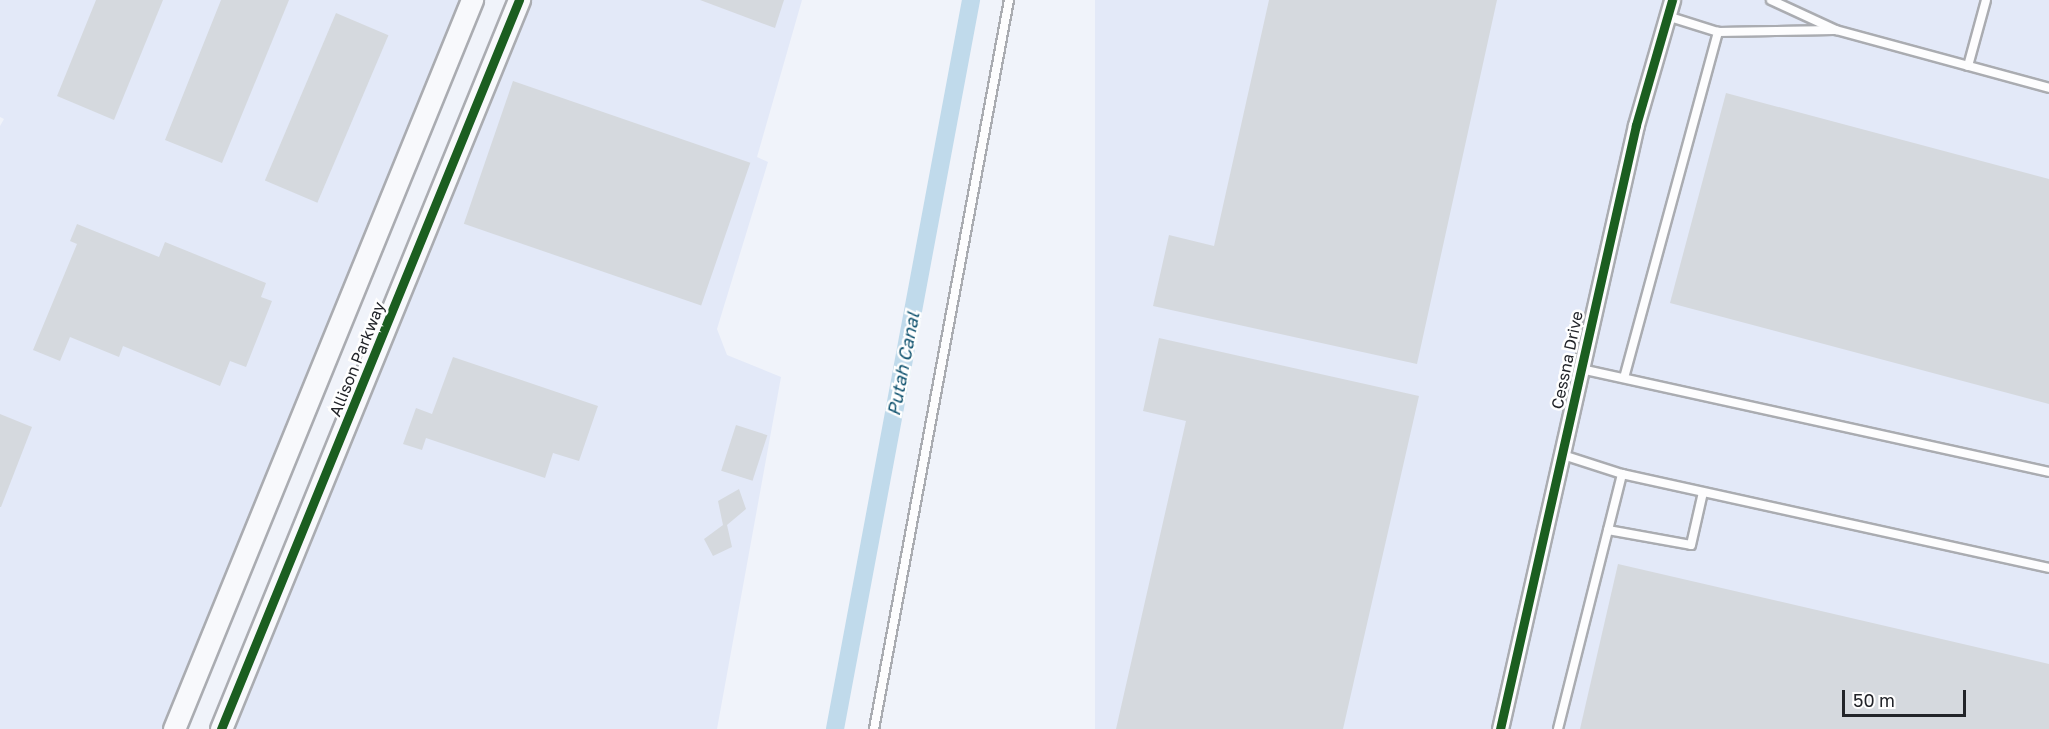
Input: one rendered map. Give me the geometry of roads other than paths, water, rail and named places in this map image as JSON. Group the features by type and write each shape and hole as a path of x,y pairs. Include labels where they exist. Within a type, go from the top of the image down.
{"street":[{"name":"Allison Parkway","path":"174,729 472,0"},
{"name":"Allison Parkway","path":"221,729 519,0"},
{"name":"Cessna Drive","path":"1500,729 1563,455 1580,368 1666,16 1672,0"}],"lane":[{"path":"874,729 1009,0"},
{"path":"1771,0 1836,30 2049,88"},
{"path":"1968,66 1986,0"},
{"path":"1666,16 1718,32 1836,30"},
{"path":"1624,378 1718,32"},
{"path":"1580,368 2049,472"},
{"path":"1563,455 1622,474 2049,568"},
{"path":"1558,729 1622,474"},
{"path":"1608,530 1691,545 1703,492"}],"waterway":[{"name":"Putah Canal","path":"835,729 971,0"}]}
